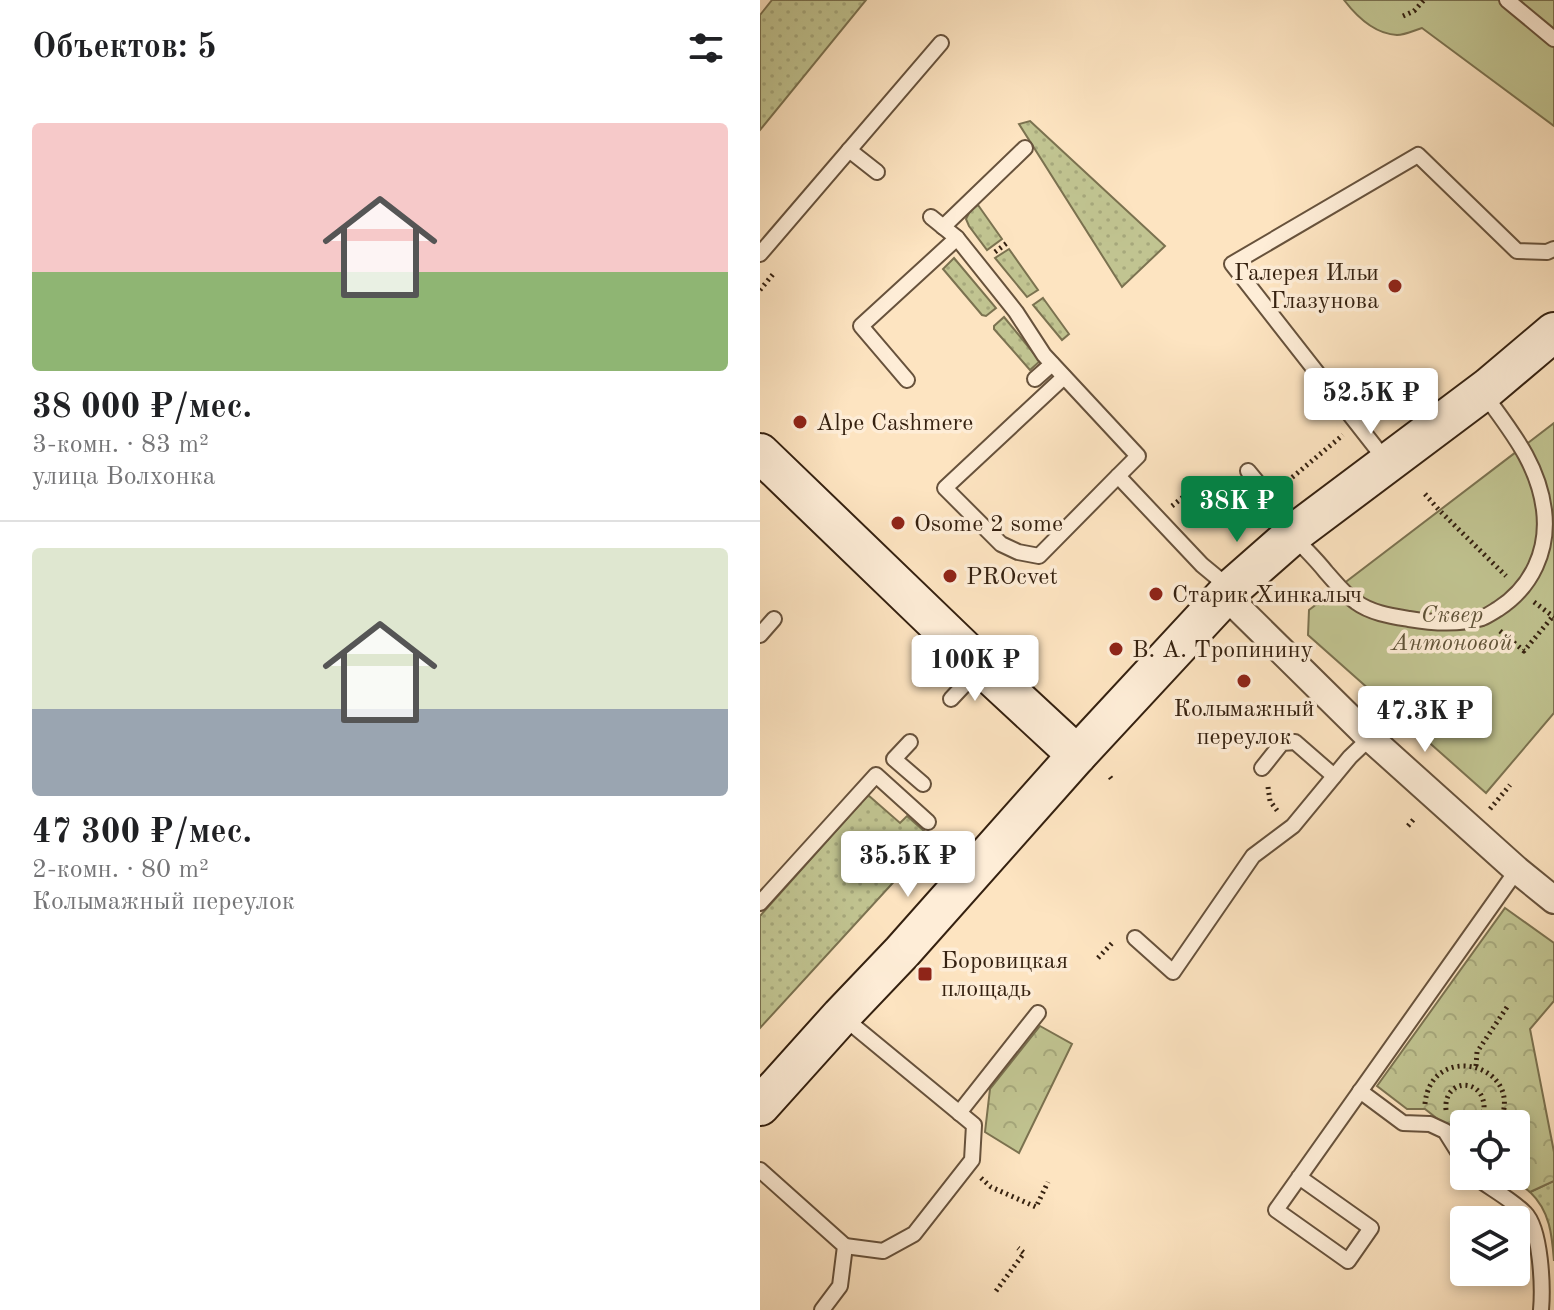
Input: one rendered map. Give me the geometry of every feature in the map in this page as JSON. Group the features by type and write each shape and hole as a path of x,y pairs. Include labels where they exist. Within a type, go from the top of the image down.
{"main road":[{"path":"760,1106 1077,755 1229,593 1295,533 1486,389 1554,332"},
{"path":"1486,389 1554,360"},
{"path":"761,456 1077,755"}],"street":[{"path":"1229,593 1370,738 1554,900"}],"lane":[{"path":"1507,0 1524,5 1554,39"},
{"path":"760,254 941,43"},
{"path":"943,227 1025,148"},
{"path":"849,150 877,172"},
{"path":"1387,463 1232,264 1418,155 1517,251 1547,252 1554,249"},
{"path":"931,217 957,238 1010,304 1052,364 1143,451 1039,556 1018,552 1001,544 945,488 1064,377"},
{"path":"907,380 861,326 957,238"},
{"path":"1035,379 1052,364"},
{"path":"1248,471 1338,587 1358,604 1398,617 1444,623 1484,618 1521,591 1541,556 1545,528 1535,471 1486,389"},
{"path":"1118,476 1229,593"},
{"path":"760,635 774,619"},
{"path":"951,699 982,667"},
{"path":"1135,938 1173,972 1253,856 1293,826 1370,738"},
{"path":"910,742 894,759 923,784"},
{"path":"1262,768 1282,743 1295,742 1334,776"},
{"path":"760,903 784,871 876,775 928,822"},
{"path":"1299,1177 1371,1228 1348,1261 1276,1210 1299,1177 1517,870"},
{"path":"959,1113 1038,1013"},
{"path":"760,1170 845,1246 883,1251 914,1234 972,1160 974,1125 841,1016"},
{"path":"1360,1091 1403,1123 1430,1124 1450,1137"},
{"path":"1493,1190 1525,1213 1534,1225 1541,1310"},
{"path":"822,1310 840,1286 845,1246"}],"path":[{"path":"1403,16 1414,11 1424,0"},
{"path":"1305,469 1343,435"},
{"path":"1425,494 1521,591"},
{"path":"1524,651 1554,616 1544,609"},
{"path":"1485,815 1510,785"},
{"path":"1270,801 1276,810"},
{"path":"1408,826 1414,819"},
{"path":"1476,1066 1477,1052 1509,1004"},
{"path":"1430,1124 1425,1109 1426,1093 1445,1070 1460,1065 1476,1066 1490,1073 1500,1085 1504,1110"},
{"path":"1445,1107 1449,1092 1463,1085 1477,1089 1485,1103 1484,1110"},
{"path":"1001,1192 1036,1207 1048,1182"},
{"path":"996,1291 1004,1274 1024,1253 1018,1248"}],"green space":[{"path":"772,0 866,0 760,130 760,15"},
{"path":"1344,0 1554,0 1554,126 1422,28 1400,35 1381,32 1360,18"},
{"path":"1030,121 1165,246 1122,287 1019,124"},
{"path":"978,205 1002,239 987,250 966,219"},
{"path":"1009,249 1038,290 1027,297 995,258"},
{"path":"954,258 996,308 986,316 943,269"},
{"path":"1043,298 1069,334 1062,340 1033,305"},
{"path":"1004,317 1040,361 1030,370 994,329"},
{"name":"Сквер Антоновой","path":"1554,423 1554,713 1486,793 1308,635 1309,610"},
{"path":"868,795 900,823 907,816 933,839 760,1028 760,916"},
{"path":"1505,908 1554,943 1554,1001 1530,1029 1554,1152 1554,1181 1530,1192 1528,1190 1530,1190 1530,1110 1450,1110 1450,1129 1425,1109 1407,1109 1377,1086"},
{"path":"1040,1026 1072,1044 1019,1153 985,1132 990,1089"},
{"path":"1554,1181 1554,1261 1546,1215 1530,1192"}],"place":[{"name":"Галерея Ильи Глазунова","path":"1395,286"},
{"name":"Alpe Cashmere","path":"800,422"},
{"name":"Osome 2 some","path":"898,523"},
{"name":"PROcvet","path":"950,576"},
{"name":"Старик Хинкалыч","path":"1156,594"},
{"name":"В. А. Тропинину","path":"1116,649"},
{"name":"Колымажный переулок","path":"1244,681"},
{"name":"Боровицкая площадь","path":"925,974"}]}
